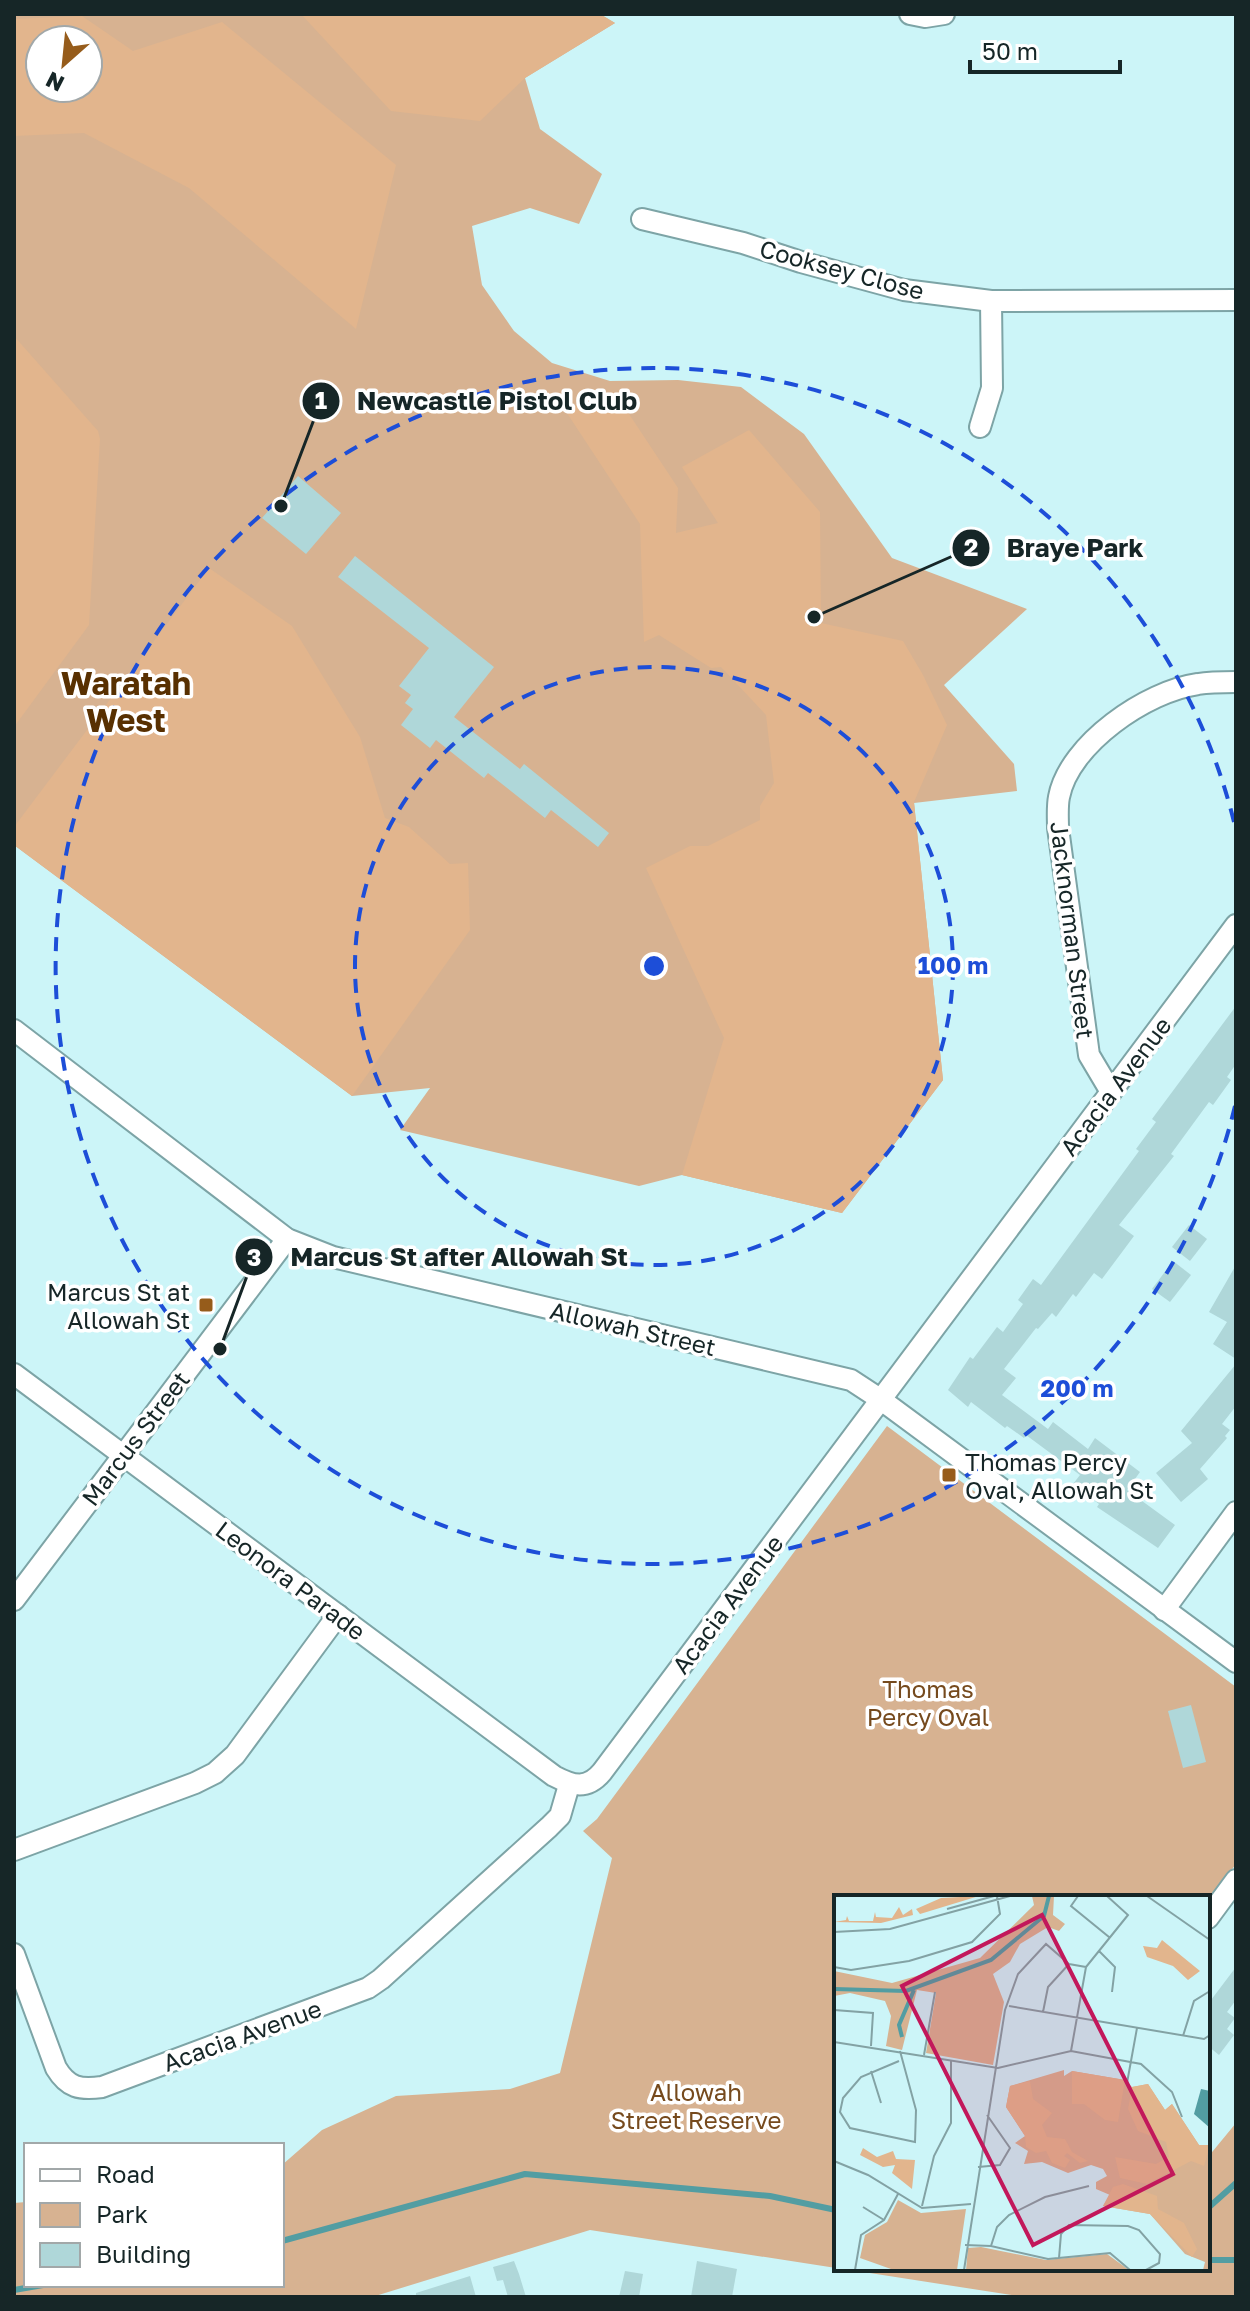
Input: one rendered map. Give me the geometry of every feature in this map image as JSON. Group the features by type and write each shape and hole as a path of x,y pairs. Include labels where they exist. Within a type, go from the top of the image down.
{"street":[{"path":"910,14 925,17 944,14"},
{"name":"Cooksey Close","path":"642,219 743,243 904,290 991,301 1236,300"},
{"path":"980,427 992,388 991,301"},
{"name":"Jacknorman Street","path":"1111,1092 1089,1055 1058,828 1058,799 1066,774 1096,738 1147,700 1197,684 1236,682"},
{"name":"Acacia Avenue","path":"14,1954 56,2068 63,2080 74,2088 102,2087 368,1988 381,1979 560,1816 569,1785 587,1784 602,1772 1236,925"},
{"name":"Allowah Street","path":"14,1030 287,1239 333,1257 843,1378 862,1387 1236,1662"},
{"name":"Marcus Street","path":"14,1600 287,1239"},
{"name":"Leonora Parade","path":"14,1374 569,1785"},
{"path":"1164,1610 1236,1512"},
{"path":"14,1850 215,1773 235,1755 338,1615"},
{"path":"1210,1915 1236,1880"}],"green space":[{"path":"14,14 600,14 615,23 525,78 540,129 602,174 579,224 530,208 472,226 482,285 514,331 552,363 610,381 678,380 741,387 804,434 892,558 1027,609 944,685 1014,764 1017,791 914,803 943,1080 842,1213 682,1175 639,1186 400,1130 430,1088 352,1096 14,845"},
{"path":"887,1426 1236,1687 1236,1864 1210,1898 1210,1895 834,1895 834,2268 590,2230 372,2297 14,2297 14,2203 24,2202 24,2287 284,2287 284,2163 322,2130 396,2096 510,2089 560,2073 612,1858 583,1831 597,1819"},
{"path":"1236,2123 1236,2297 1024,2297 857,2271 1210,2271 1210,2155"}],"shaded area":[{"path":"301,14 600,14 615,23 525,78 480,121 391,111"},
{"path":"82,16 94,24 24,24 24,104 104,104 104,31 133,51 222,22 396,165 356,329 189,188 84,133 14,136 14,19"},
{"path":"14,336 98,431 100,439 89,625 14,727"},
{"path":"561,404 627,411 678,488 676,533 718,523 682,467 749,430 820,512 821,623 903,641 947,725 914,802 943,1080 842,1213 682,1175 724,1038 646,868 690,846 708,846 760,820 760,806 774,783 766,715 721,667 711,668 659,635 644,642 640,524"},
{"path":"209,568 292,626 360,737 385,818 409,827 450,864 468,863 470,930 352,1096 14,845 14,827"}],"building":[{"path":"298,476 341,513 306,554 262,518"},
{"path":"355,556 494,667 454,717 520,769 524,764 609,833 598,847 551,810 545,818 488,773 484,778 436,740 430,748 401,725 413,709 405,703 411,695 399,686 429,648 338,577"},
{"path":"1236,1006 1236,1064 1227,1077 1231,1080 1213,1105 1209,1102 1171,1154 1174,1156 1119,1225 1134,1236 1102,1279 1094,1273 1056,1317 1052,1313 1036,1328 1004,1369 1016,1378 1002,1395 1048,1429 1053,1422 1088,1449 1095,1438 1140,1472 1127,1490 1175,1525 1158,1548 1097,1507 1099,1504 1073,1484 1080,1475 1026,1435 1024,1438 1007,1426 1005,1428 971,1402 968,1407 948,1390 970,1357 973,1359 997,1327 1003,1332 1023,1304 1018,1300 1033,1279 1041,1285 1139,1151 1136,1149 1156,1122 1152,1119"},
{"path":"1189,1225 1207,1239 1190,1261 1172,1247"},
{"path":"1173,1261 1191,1275 1170,1302 1152,1289"},
{"path":"1236,1265 1236,1359 1213,1344 1227,1322 1209,1312"},
{"path":"1236,1364 1236,1406 1222,1424 1230,1430 1225,1436 1227,1438 1200,1469 1208,1479 1181,1502 1156,1473 1192,1443 1181,1431"},
{"path":"1191,1705 1206,1762 1183,1768 1168,1711"},
{"path":"1236,1967 1236,2000 1227,2012 1235,2018 1227,2029 1234,2035 1219,2055 1210,2048 1210,2001"},
{"path":"514,2261 526,2297 508,2297 503,2280 497,2281 493,2267"},
{"path":"697,2261 737,2269 732,2297 691,2297"},
{"path":"625,2271 643,2274 639,2297 619,2297"},
{"path":"470,2276 476,2297 416,2297 416,2293"}],"waterway":[{"path":"284,2240 525,2174 770,2196 834,2210"},
{"path":"1210,2206 1236,2183"},
{"path":"1210,2260 1236,2260"},
{"path":"14,2290 31,2287"}],"place":[{"name":"Newcastle Pistol Club","path":"281,506"},
{"name":"Braye Park","path":"814,617"},
{"name":"Marcus St at Allowah St","path":"206,1305"},
{"name":"Marcus St after Allowah St","path":"220,1349"},
{"name":"Thomas Percy Oval, Allowah St","path":"949,1475"}],"district":[{"name":"Waratah West","path":"126,702"}],"park label":[{"name":"Thomas Percy Oval","path":"928,1702"},
{"name":"Allowah Street Reserve","path":"696,2105"}]}
